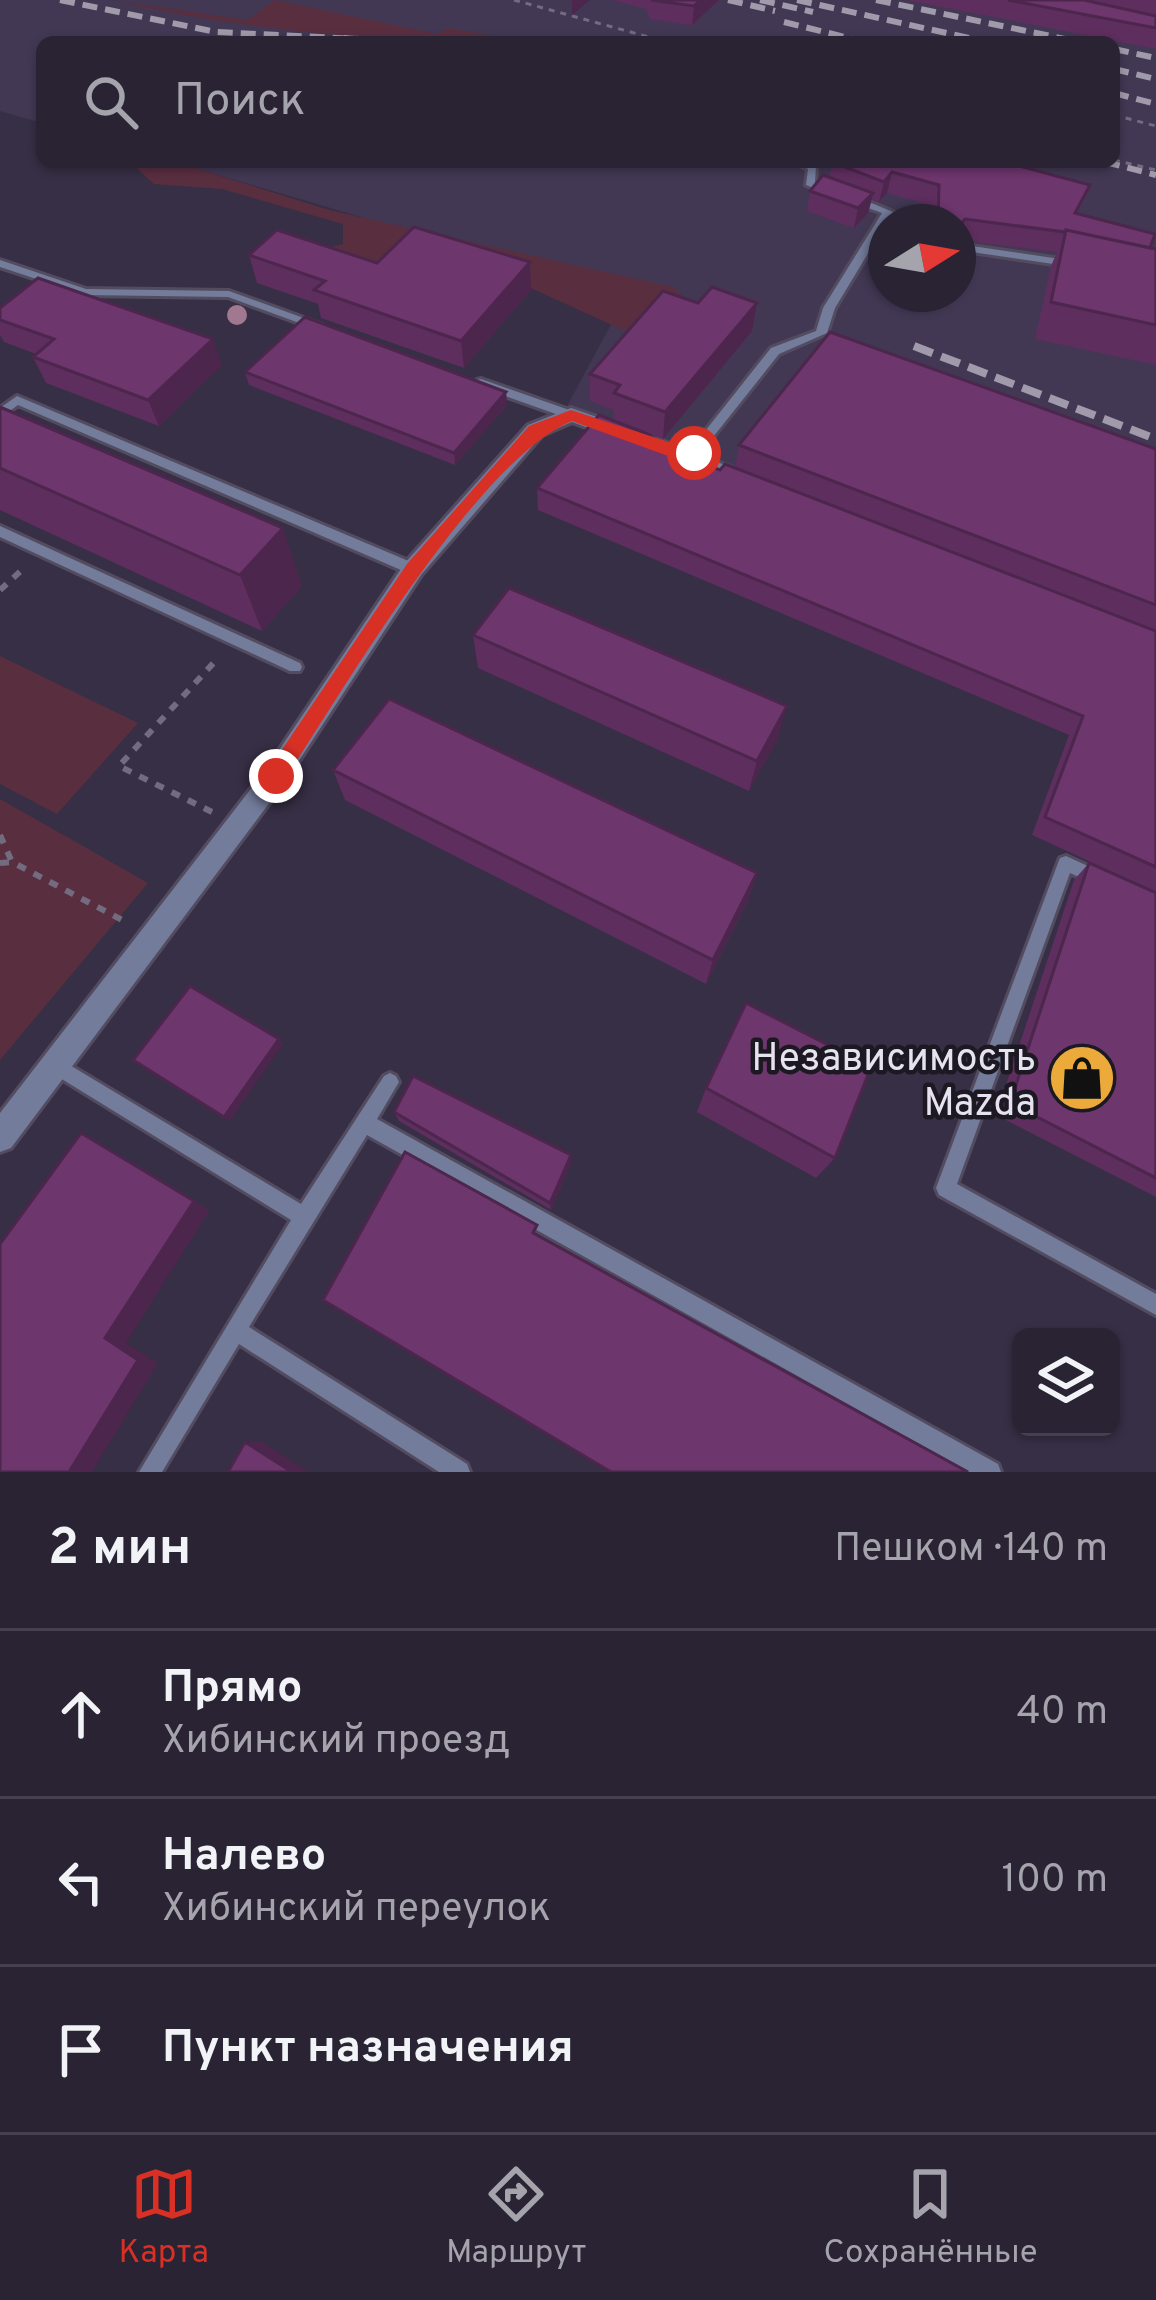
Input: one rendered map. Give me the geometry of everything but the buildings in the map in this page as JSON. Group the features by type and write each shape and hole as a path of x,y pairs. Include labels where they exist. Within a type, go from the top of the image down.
{"street":[{"path":"0,1137 276,776 413,568 535,430 571,415 754,484"}],"lane":[{"path":"813,168 810,183 868,205"},
{"path":"976,251 1088,267"},
{"path":"690,458 775,351 820,333 829,308 868,255"},
{"path":"0,263 85,292 229,294 336,332"},
{"path":"464,377 571,415"},
{"path":"0,414 17,400 413,568"},
{"path":"0,531 295,667"},
{"path":"1120,888 1066,863 946,1188 1156,1305"},
{"path":"58,1067 304,1217"},
{"path":"150,1472 390,1082"},
{"path":"365,1123 990,1472"},
{"path":"236,1331 459,1472"}],"path":[{"path":"514,0 645,36"},
{"path":"1120,117 1156,126"},
{"path":"1120,161 1156,170"},
{"path":"219,816 119,766 234,641"},
{"path":"0,836 13,862"},
{"path":"0,863 13,862 132,926"}],"shaded area":[{"path":"0,0 1123,0 1156,6 1156,627 567,406 627,295 194,168 1120,168 1120,36 36,36 36,121 0,111"},
{"path":"112,0 247,20 275,0 437,34 448,28 494,36 319,33"},
{"path":"137,168 195,168 329,210 673,287 685,298 677,310 623,330 451,252 426,247 368,265 305,254 343,244 343,224 222,189 154,184"},
{"path":"0,656 138,723 57,814 0,784"},
{"path":"0,799 148,883 0,1060"}],"railway":[{"path":"60,0 216,32 298,36"},
{"path":"728,0 775,11"},
{"path":"760,0 813,12"},
{"path":"797,0 960,36"},
{"path":"876,0 1051,36"},
{"path":"784,22 841,36"},
{"path":"1120,50 1156,58"},
{"path":"1120,70 1156,79"},
{"path":"1120,95 1156,104"},
{"path":"1120,166 1156,175"},
{"path":"914,346 1156,439"}],"place":[{"name":"Независимость Mazda","path":"1082,1078"}],"route":[{"path":"276,776 413,568 535,430 571,415 690,458 694,453"}]}
